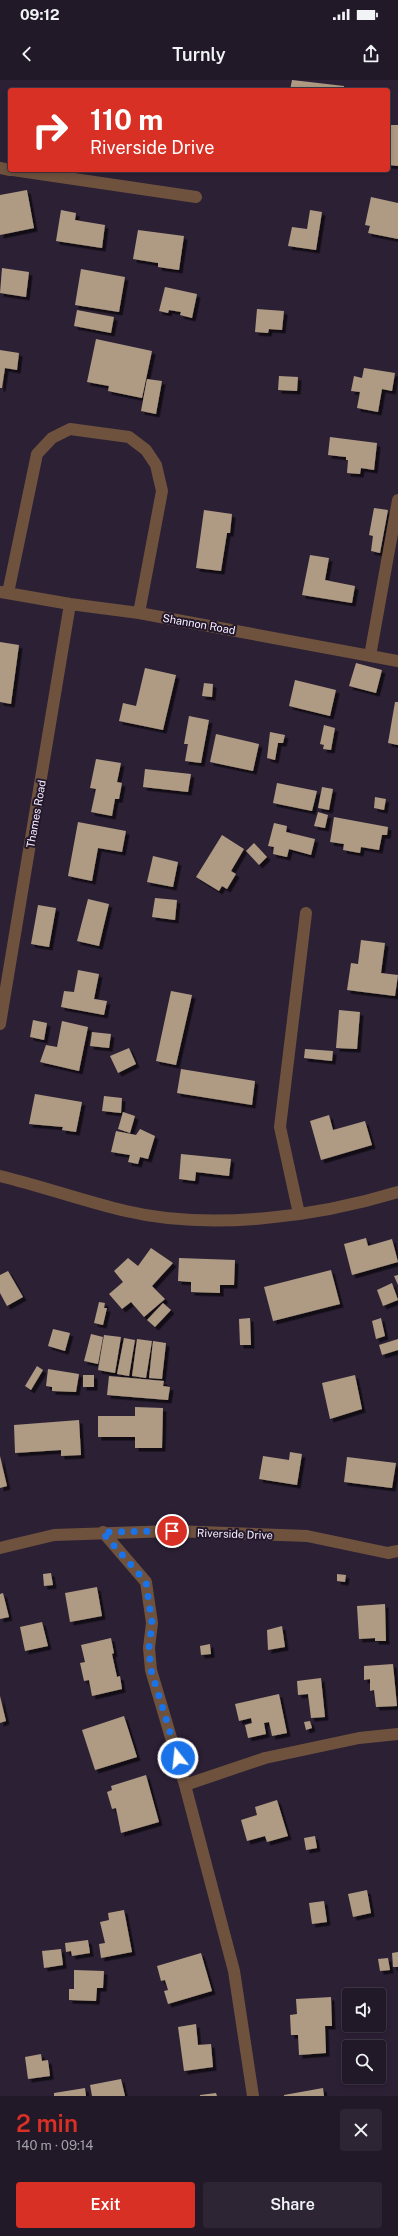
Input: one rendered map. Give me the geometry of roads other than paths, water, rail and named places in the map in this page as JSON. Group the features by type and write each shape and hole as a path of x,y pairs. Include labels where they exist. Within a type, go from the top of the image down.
{"street":[{"path":"27,172 196,197"},
{"path":"4,592 37,454 52,438 70,429 97,432 128,437 146,450 156,465 162,491 139,613"},
{"path":"370,656 398,500"},
{"name":"Shannon Road","path":"4,592 70,604 139,613 398,661"},
{"name":"Thames Road","path":"0,1024 70,604"},
{"path":"299,1214 280,1127 306,913"},
{"path":"0,1176 40,1185 126,1211 189,1220 256,1220 299,1214 398,1192"},
{"name":"Riverside Drive","path":"0,1548 54,1535 102,1532 172,1531 307,1536 388,1553 398,1551"},
{"path":"102,1532 146,1582 152,1623 149,1648 151,1670 185,1785 234,1971 254,2096"},
{"path":"185,1785 265,1758 359,1738 398,1734"}]}
